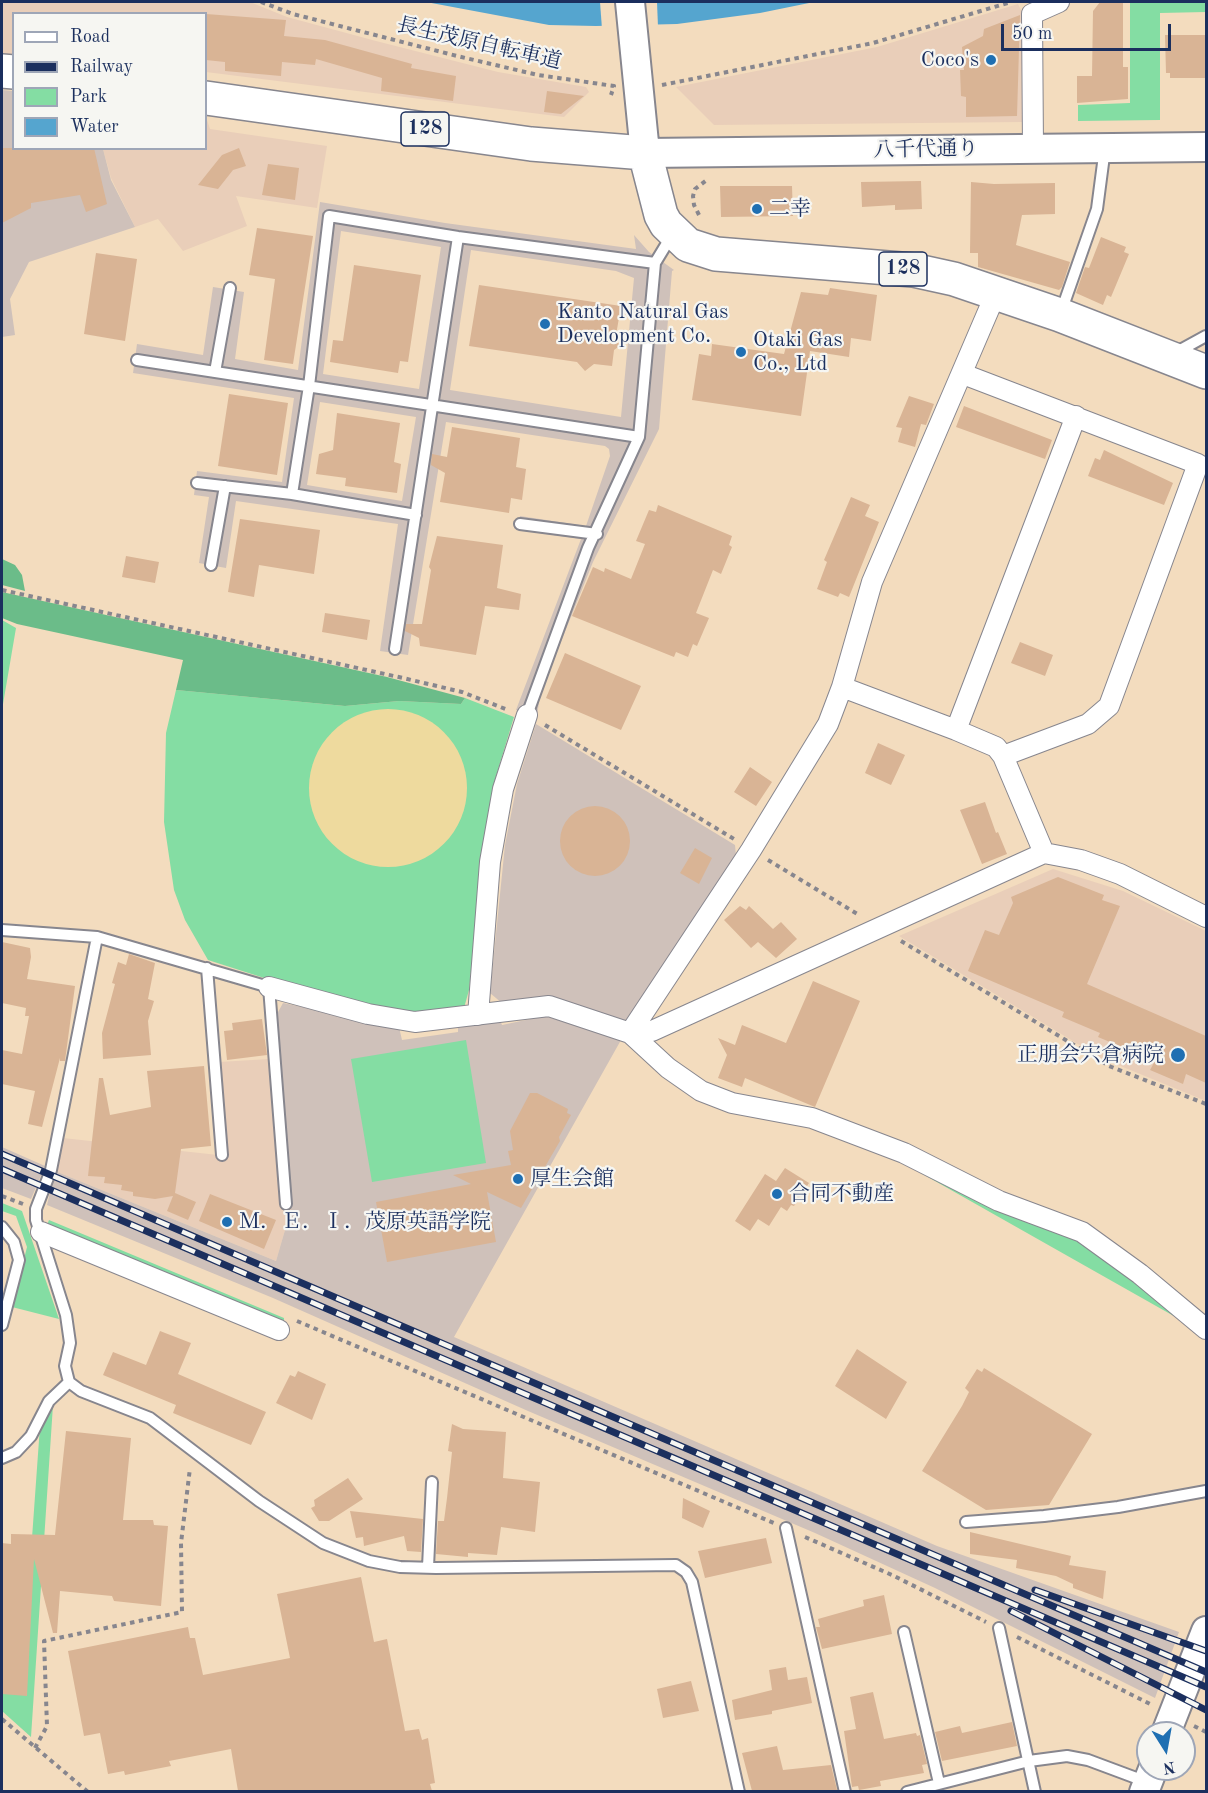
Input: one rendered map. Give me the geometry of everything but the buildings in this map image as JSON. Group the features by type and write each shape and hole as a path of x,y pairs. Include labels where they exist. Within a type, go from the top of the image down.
{"highway":[{"name":"128","path":"207,98 531,144 645,153 657,205 666,224 688,245 716,254 913,270 996,292 1206,372"}],"street":[{"path":"630,2 645,153"},
{"path":"1033,148 1032,14 1059,2"},
{"name":"八千代通り","path":"645,153 1206,147"},
{"path":"630,1033 751,850 828,724 842,687 872,582 963,374 996,292"},
{"path":"963,374 1198,464 1109,706 1088,724 1003,756"},
{"path":"956,730 1076,416"},
{"path":"842,687 996,747 1003,756 1044,853"},
{"path":"478,1015 490,862 503,789 527,715"},
{"path":"269,987 368,1014 415,1022 549,1006 630,1033 652,1031 878,926 1044,853 1082,860 1120,874 1206,917"},
{"path":"630,1033 668,1068 701,1091 732,1103 812,1118 904,1153 999,1201 1082,1232 1140,1274 1206,1329"},
{"path":"41,1232 285,1324"},
{"path":"1170,1721 1206,1631"}],"lane":[{"path":"1060,315 1097,208 1105,148"},
{"path":"292,494 309,386 329,216 458,237 655,263"},
{"path":"527,715 537,683 597,534 639,437 655,263 673,232"},
{"path":"395,649 458,237"},
{"path":"215,372 230,288"},
{"path":"1169,357 1206,336"},
{"path":"137,360 639,437"},
{"path":"197,483 292,494 416,515"},
{"path":"211,565 225,486"},
{"path":"520,524 597,534"},
{"path":"2,930 97,937 269,987 286,1204"},
{"path":"97,937 51,1170 36,1209 36,1221 66,1315 70,1343 65,1366 69,1382 81,1391 150,1418 259,1502 323,1543 369,1561 400,1567 428,1568 676,1565 686,1572 692,1582 739,1791"},
{"path":"207,968 222,1155"},
{"path":"2,1227 14,1242 19,1260 2,1325"},
{"path":"2,1458 16,1452 31,1436 49,1401 69,1382"},
{"path":"428,1568 432,1482"},
{"path":"966,1522 1107,1508 1206,1491"},
{"path":"786,1528 845,1791"},
{"path":"999,1628 1035,1791"},
{"path":"904,1632 939,1783"},
{"path":"907,1791 1029,1761 1067,1756 1088,1760 1136,1777"}],"path":[{"name":"長生茂原自転車道","path":"261,2 294,14 480,61 578,82 614,86 610,95"},
{"path":"662,96 660,85 873,43 1011,2"},
{"path":"693,196 701,183 716,175"},
{"path":"2,590 403,678 462,693 527,715 1109,1066 1206,1104"},
{"path":"285,1324 786,1528 892,1575 999,1628 1164,1721"},
{"path":"35,1748 47,1726 44,1641 182,1612 181,1543 192,1451"},
{"path":"2,1719 88,1791"}],"shaded area":[{"path":"2,2 250,2 287,17 376,41 498,72 586,87 589,92 564,117 207,72 207,12 12,12 12,55 2,54"},
{"path":"1018,4 1021,10 1022,122 714,125 676,87 877,47"},
{"path":"2,90 12,91 12,150 103,150 111,180 135,227 29,262 10,299 15,335 2,337"},
{"path":"207,120 210,129 327,146 317,208 236,196 247,226 183,251 158,219 135,227 111,178 103,150 207,150"},
{"path":"320,202 445,223 636,249 634,235 649,252 674,270 672,271 659,429 593,562 540,694 537,717 516,710 581,539 518,530 520,516 586,526 610,456 609,449 605,446 446,422 408,655 380,651 398,524 236,501 226,568 199,563 209,497 194,495 197,471 282,482 294,398 133,373 137,344 203,355 213,287 244,292 235,359 298,370","holes":["341,231 441,247 419,389 323,374","471,250 616,271 634,278 621,417 450,390","320,402 416,417 402,501 307,485"]},
{"path":"536,724 735,845 736,856 630,1024 560,1000 543,997 503,1004 490,993 505,845 517,784"},
{"path":"1053,869 1123,891 1206,931 1206,1101 1101,1058 899,936"},
{"path":"283,1003 399,1027 402,1040 458,1032 458,1028 500,1020 502,1025 545,1016 621,1040 454,1337 937,1546 1179,1632 1155,1698 935,1588 815,1533 528,1411 273,1298 47,1205 55,1171 276,1261 292,1206 277,1014"},
{"path":"269,1059 281,1207 292,1206 276,1261 55,1171 63,1138 218,1155 219,1062"},
{"path":"2,1147 45,1166 31,1199 2,1188"}],"green space":[{"path":"1130,2 1206,2 1206,12 1160,13 1160,120 1078,121 1078,105 1130,103"},
{"path":"2,559 15,565 22,575 25,591 2,585"},
{"path":"2,592 387,677 465,698 461,704 399,701 345,706 176,690 183,660 17,624 2,618"},
{"path":"2,620 16,628 2,710"},
{"path":"176,690 345,706 399,701 461,704 465,698 514,717 494,783 487,821 469,990 464,1008 413,1013 311,993 208,960 185,920 174,890 164,822 166,733"},
{"path":"466,1040 486,1163 372,1182 351,1059"},
{"path":"882,1151 1080,1239 1195,1328"},
{"path":"2,1203 22,1211 59,1319 12,1307 27,1247 16,1216 2,1211"},
{"path":"49,1220 284,1318 284,1321 47,1225"},
{"path":"53,1405 31,1737 2,1711 2,1589 28,1594 40,1426"}],"sand":[{"path":"388,709 418,715 432,722 444,732 454,744 461,758 467,788 461,818 454,832 444,844 432,854 418,861 388,867 358,861 344,854 332,844 322,832 315,818 309,788 315,758 322,744 332,732 344,722 358,715"}],"water":[{"path":"426,2 814,2 760,13 677,24 596,26 549,25"}],"pier":[{"path":"600,2 657,2 658,27 602,29"}],"railway":[{"path":"2,1154 1206,1672"},
{"path":"2,1169 1206,1687"},
{"path":"1035,1590 1206,1651"},
{"path":"1011,1611 1206,1710"}],"place":[{"name":"Coco's","path":"991,60"},
{"name":"二幸","path":"757,209"},
{"name":"Kanto Natural Gas Development Co.","path":"545,324"},
{"name":"Otaki Gas Co., Ltd","path":"741,352"},
{"name":"正朋会宍倉病院","path":"1178,1055"},
{"name":"厚生会館","path":"518,1179"},
{"name":"合同不動産","path":"777,1194"},
{"name":"Ｍ．Ｅ．Ｉ．茂原英語学院","path":"227,1222"}]}
